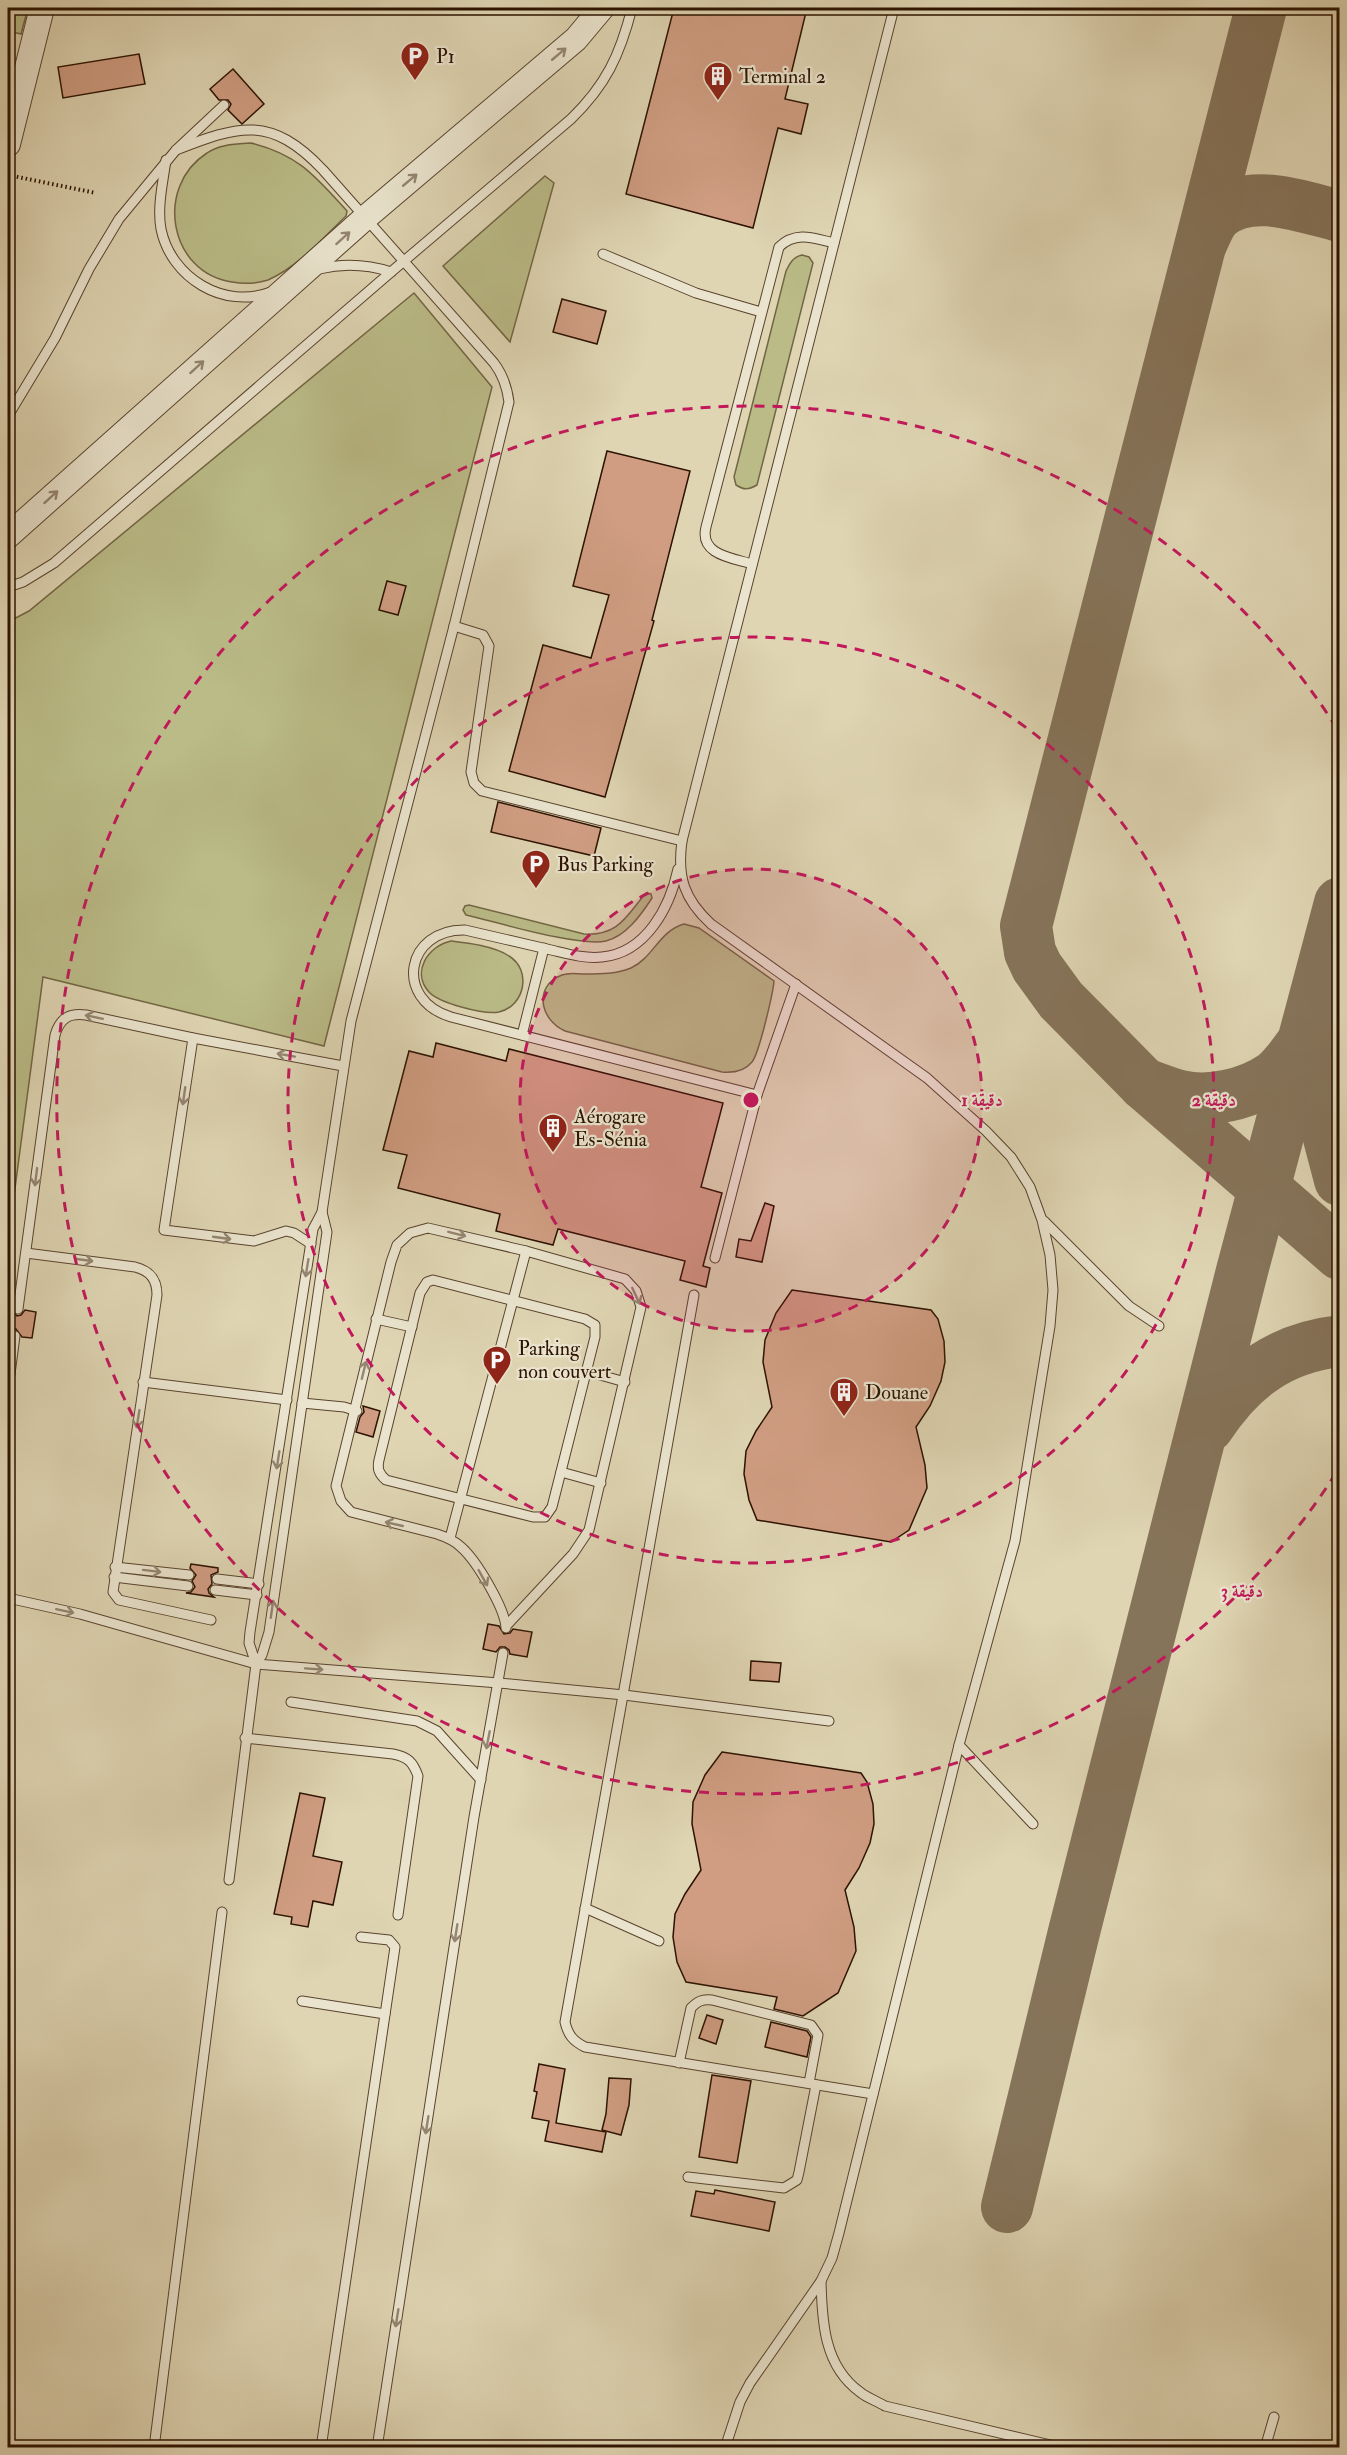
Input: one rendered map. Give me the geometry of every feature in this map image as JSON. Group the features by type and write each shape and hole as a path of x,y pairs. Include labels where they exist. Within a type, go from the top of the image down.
{"street":[{"path":"8,144 42,8"},
{"path":"8,536 365,218 576,39 602,8"}],"lane":[{"path":"8,586 23,582 54,563 390,272 571,119 588,102 615,63 624,40 632,8"},
{"path":"757,1095 437,1013 418,993 413,979 414,965 427,941 439,933 452,930 465,930 590,958 618,954 643,937 667,906 673,892 682,841 894,8"},
{"path":"8,416 55,338 103,244 131,203 166,160 224,105"},
{"path":"176,150 221,132 234,130 261,131 301,149 312,158 494,363 502,374 509,402 454,626 351,1021 322,1212 327,1232 269,1632 256,1664 229,1880"},
{"path":"166,160 161,200 161,227 170,253 186,274 210,290 237,297 265,294 315,270 344,264 362,264 390,272"},
{"path":"753,564 711,550 704,535 779,247 787,239 798,236 834,243"},
{"path":"603,254 696,293 761,312"},
{"path":"454,626 483,635 489,646 471,772 474,783 482,791 682,841"},
{"path":"680,860 682,880 697,911 711,924 927,1078 986,1131 1011,1157 1030,1187 1042,1220 1050,1255 1053,1290 1043,1372 1015,1541 959,1745 832,2258 821,2281 750,2383 740,2402 725,2448"},
{"path":"522,1035 544,948"},
{"path":"715,1258 757,1095 796,984"},
{"path":"18,1309 55,1035 58,1024 66,1017 76,1013 192,1038 343,1066"},
{"path":"192,1038 164,1230 254,1241 286,1231 294,1233 311,1244"},
{"path":"256,1664 249,1643 311,1244 315,1223 322,1212"},
{"path":"1042,1220 1129,1306 1159,1326"},
{"path":"428,1228 526,1251 625,1279 636,1291 641,1307 593,1516 582,1543 507,1626 471,1556 450,1538 366,1518 351,1512 340,1501 336,1486 376,1319 397,1245 411,1233 428,1228"},
{"path":"450,1538 526,1251"},
{"path":"26,1253 135,1267 145,1270 153,1277 157,1295 113,1592 119,1600 211,1620"},
{"path":"433,1280 512,1301 591,1321 596,1331 552,1507 545,1517 534,1518 386,1480 380,1475 378,1468 422,1286 433,1280"},
{"path":"694,1295 565,2022 568,2033 575,2042 585,2047 873,2094"},
{"path":"300,1315 314,1317"},
{"path":"376,1319 412,1327"},
{"path":"8,1389 15,1336"},
{"path":"586,1371 625,1382"},
{"path":"143,1382 287,1400"},
{"path":"302,1403 355,1410"},
{"path":"377,1423 387,1427"},
{"path":"561,1472 601,1483"},
{"path":"115,1572 189,1575"},
{"path":"115,1572 188,1586"},
{"path":"217,1579 259,1584"},
{"path":"215,1590 257,1595"},
{"path":"8,1598 80,1614 256,1664 624,1695 829,1721"},
{"path":"377,2448 481,1780 503,1653"},
{"path":"291,1702 417,1721 436,1731 481,1780"},
{"path":"245,1738 393,1754 405,1757 414,1765 418,1776 398,1915"},
{"path":"959,1745 1033,1824"},
{"path":"585,1908 659,1941"},
{"path":"154,2448 222,1912"},
{"path":"321,2448 395,1947 389,1940 361,1937"},
{"path":"679,2062 691,2008 704,1999 811,2025 818,2035 813,2084 797,2180 784,2188 688,2177"},
{"path":"302,2001 385,2014"},
{"path":"821,2281 822,2316 828,2348 841,2373 860,2392 885,2406 1063,2448"},
{"path":"1265,2448 1274,2417"}],"path":[{"path":"8,175 96,193"}],"green space":[{"path":"8,8 28,8 21,34 8,31"},
{"path":"251,143 282,154 305,168 347,211 346,216 290,268 268,280 241,283 211,275 194,263 182,246 176,227 175,206 180,186 190,168 207,153 223,146"},
{"path":"545,176 554,183 510,342 443,266"},
{"path":"802,255 809,257 813,263 757,485 744,489 736,485 734,477 786,271 794,259"},
{"path":"414,293 492,387 324,1046 43,977 8,1241 8,622 29,611"},
{"path":"646,893 651,894 652,898 638,918 620,935 606,941 593,942 537,933 466,915 463,910 469,905 584,934 596,934 606,932 621,923"},
{"path":"684,924 699,928 774,981 755,1057 745,1068 734,1072 722,1072 565,1031 550,1019 543,1003 547,987 553,980 568,974 608,973 631,968 639,964 668,932"},
{"path":"451,941 496,950 516,962 523,978 520,995 515,1003 499,1012 483,1012 452,1004 429,992 422,976 425,961 435,948"}],"building":[{"name":"Terminal 2","path":"674,8 807,8 785,99 808,104 801,134 778,128 753,228 626,194"},
{"path":"139,54 145,84 63,98 58,67"},
{"path":"233,69 264,104 242,124 228,110 231,104 228,100 219,100 210,89"},
{"path":"562,299 606,311 597,344 553,332"},
{"path":"607,451 690,471 652,620 654,621 605,797 509,771 543,645 591,658 609,595 573,586"},
{"path":"387,581 406,586 398,615 379,610"},
{"path":"498,802 601,828 594,856 491,832"},
{"name":"Aérogare Es-Sénia","path":"436,1043 506,1061 509,1049 723,1103 701,1187 722,1193 703,1266 710,1268 706,1287 680,1280 685,1261 558,1229 553,1245 496,1231 500,1214 398,1188 407,1155 383,1150 409,1051 433,1057"},
{"path":"765,1203 774,1206 762,1262 736,1257 739,1239 751,1241"},
{"name":"Douane","path":"792,1290 931,1310 938,1319 944,1341 945,1362 941,1381 930,1406 916,1427 925,1465 927,1488 909,1530 891,1542 757,1520 749,1500 744,1474 746,1451 772,1407 763,1362 765,1340 776,1313"},
{"path":"10,1308 17,1316 25,1310 36,1312 32,1338 22,1337 16,1329 8,1335"},
{"path":"363,1406 380,1411 373,1437 356,1432 360,1417 364,1412"},
{"path":"191,1564 218,1568 218,1572 211,1575 212,1584 208,1589 214,1597 186,1593 191,1592 195,1587 192,1581 196,1575 190,1568"},
{"path":"488,1624 499,1626 504,1634 510,1633 513,1629 532,1632 527,1657 510,1654 505,1647 500,1647 496,1652 483,1649"},
{"path":"751,1661 781,1663 779,1682 750,1680"},
{"path":"722,1752 861,1773 867,1782 873,1804 874,1824 870,1843 859,1868 845,1890 854,1927 856,1951 838,1993 803,2016 774,2009 777,1997 686,1982 677,1962 673,1937 675,1914 701,1870 692,1824 693,1802 705,1775"},
{"path":"300,1793 325,1798 313,1856 342,1862 333,1905 313,1901 308,1927 291,1924 292,1917 274,1914"},
{"path":"707,2015 723,2020 716,2044 699,2038"},
{"path":"771,2022 807,2031 811,2037 807,2057 765,2047"},
{"path":"539,2064 565,2069 556,2123 606,2132 602,2152 545,2141 549,2121 532,2118"},
{"path":"712,2075 751,2081 737,2163 699,2157"},
{"path":"609,2078 631,2079 629,2105 621,2135 602,2130 606,2114"},
{"path":"715,2190 775,2202 769,2231 691,2216 696,2191 714,2194"}],"taxiway":[{"path":"1261,8 1026,926 1030,952 1037,967 1061,1000 1144,1084 1340,1254"},
{"path":"1201,244 1217,215 1230,206 1245,202 1277,201 1340,216"},
{"path":"1007,2207 1074,1932 1242,1271 1340,903"},
{"path":"1320,1036 1324,1119 1340,1180"},
{"path":"1144,1084 1175,1095 1192,1098 1228,1096 1252,1088 1273,1077 1303,1042"},
{"path":"1208,1427 1234,1393 1264,1368 1298,1350 1340,1341"}],"place":[{"name":"P1","path":"415,82"},
{"name":"Terminal 2","path":"718,102"},
{"name":"Bus Parking","path":"536,890"},
{"name":"Aérogare Es-Sénia","path":"553,1154"},
{"name":"Parking non couvert","path":"497,1386"},
{"name":"Douane","path":"844,1418"}]}
